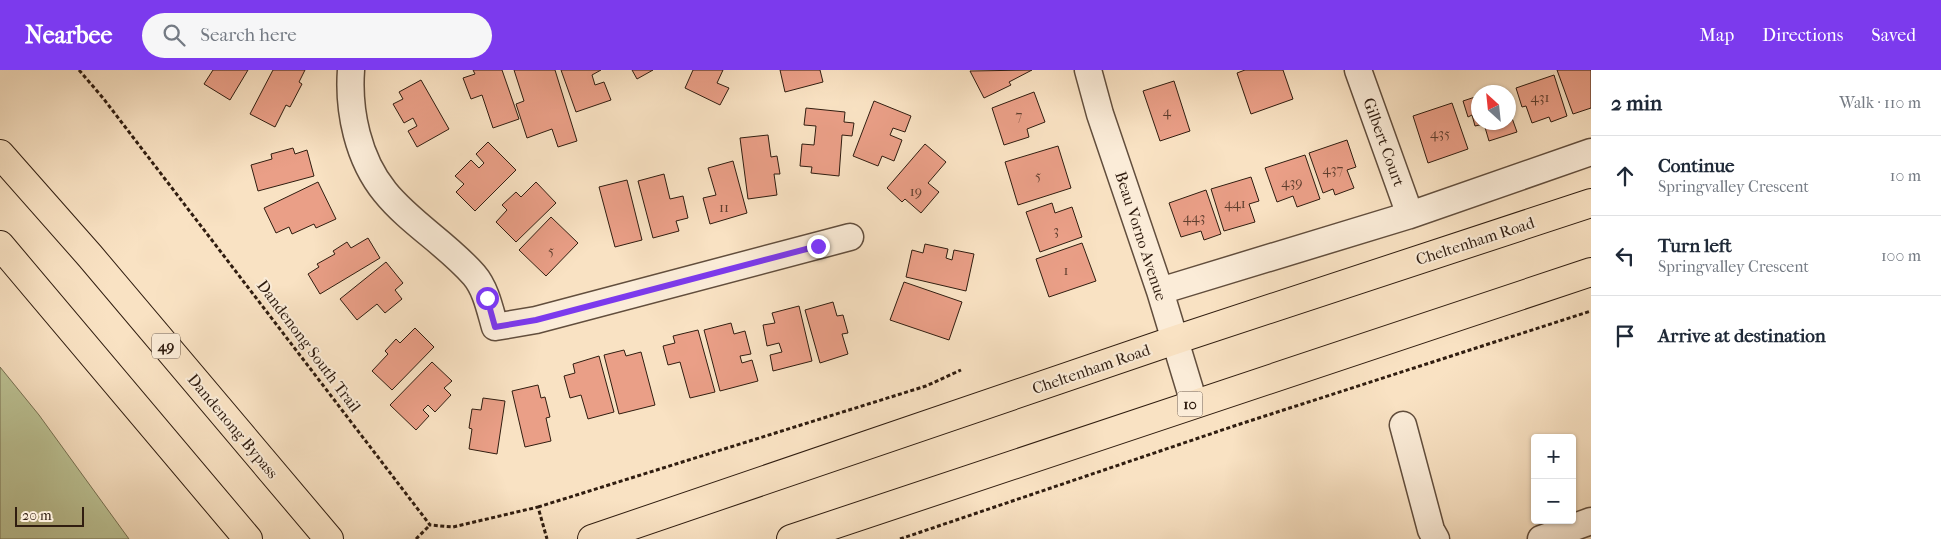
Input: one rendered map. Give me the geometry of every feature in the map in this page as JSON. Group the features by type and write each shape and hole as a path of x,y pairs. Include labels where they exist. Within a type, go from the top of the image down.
{"main road":[{"name":"Dandenong Bypass","path":"0,154 90,256 329,539"},
{"name":"Cheltenham Road","path":"592,539 1175,340 1591,203"},
{"path":"0,245 248,539"},
{"name":"10","path":"791,539 1591,272"}],"street":[{"path":"351,70 352,115 368,164 385,192 474,276 487,298 495,327 546,317 850,237"},
{"name":"Beau Vorno Avenue","path":"1088,70 1100,114 1160,291 1194,403"},
{"name":"Gilbert Court","path":"1358,70 1410,214"},
{"path":"1160,291 1410,214 1591,152"},
{"path":"1404,425 1431,530 1436,539"},
{"path":"1541,539 1591,521"}],"path":[{"name":"Dandenong South Trail","path":"79,70 109,105 430,525"},
{"path":"900,539 1237,425 1591,311"},
{"path":"416,539 430,525 453,528 538,507 926,386 961,370"},
{"path":"538,507 547,539"}],"green space":[{"path":"0,367 39,415 129,539 0,539"}],"building":[{"path":"213,70 248,70 230,100 204,84"},
{"path":"273,70 305,70 299,82 302,84 290,107 286,105 275,127 250,114"},
{"path":"473,70 502,70 519,119 493,128 482,95 471,99 463,78 475,74"},
{"path":"514,70 555,70 577,141 558,147 552,129 527,138 516,104 524,101"},
{"path":"561,70 601,70 592,75 595,85 604,82 611,100 576,112"},
{"path":"632,70 653,70 637,79"},
{"path":"693,70 723,70 717,83 729,88 720,105 685,88"},
{"path":"780,70 820,70 823,82 785,92"},
{"path":"1032,70 1009,82 1011,85 984,98 970,71"},
{"path":"1245,70 1283,70 1293,99 1251,114 1237,73"},
{"path":"1557,70 1591,70 1591,108 1573,114"},
{"path":"1554,75 1567,116 1551,122 1549,117 1532,123 1526,106 1522,107 1516,88"},
{"path":"421,80 449,129 417,147 408,131 417,126 413,118 404,123 393,104 403,99 399,92"},
{"path":"1174,81 1190,131 1160,141 1143,91"},
{"path":"1034,92 1045,122 1027,129 1029,137 1004,145 992,108"},
{"path":"1471,98 1471,116 1468,117 1463,101"},
{"path":"874,101 911,116 905,132 893,128 890,135 902,140 894,161 882,156 878,166 853,156"},
{"path":"1452,103 1468,149 1428,163 1413,116"},
{"path":"806,108 845,112 844,122 854,123 852,136 842,135 839,176 811,173 812,167 800,166 802,144 814,145 816,126 804,125"},
{"path":"1516,129 1517,132 1489,141 1486,130"},
{"path":"768,135 771,157 777,156 780,174 774,174 777,195 748,199 740,138"},
{"path":"1347,140 1356,167 1347,170 1354,188 1335,195 1333,189 1323,193 1309,153"},
{"path":"488,142 516,170 475,211 456,192 464,184 455,176 471,160 479,168 484,163 476,154"},
{"path":"925,144 946,162 928,183 939,192 921,213 905,199 902,202 887,188"},
{"path":"1058,146 1071,188 1018,205 1005,162"},
{"path":"293,148 295,154 307,150 314,176 258,191 251,165 272,159 271,154"},
{"path":"1305,155 1320,199 1297,207 1293,196 1277,202 1265,168"},
{"path":"733,161 747,213 710,224 703,198 716,195 708,168"},
{"path":"664,174 670,199 683,196 688,218 676,221 679,231 653,238 638,181"},
{"path":"1251,177 1259,201 1249,204 1255,222 1224,231 1211,189"},
{"path":"627,180 642,240 615,247 599,187"},
{"path":"318,182 336,219 316,228 314,224 292,234 289,227 276,233 264,208"},
{"path":"536,182 556,203 516,242 496,222 507,210 502,205 516,192 521,197"},
{"path":"1206,190 1221,234 1204,240 1201,231 1181,237 1169,203"},
{"path":"1052,203 1055,213 1072,207 1082,237 1040,252 1026,212"},
{"path":"551,217 578,243 546,276 519,250"},
{"path":"368,238 380,258 320,294 308,274 319,267 317,264 335,254 333,251 347,242 351,248"},
{"path":"1082,243 1096,281 1049,297 1036,259"},
{"path":"925,244 948,249 946,258 952,260 954,250 974,254 966,291 906,277 912,250 923,253"},
{"path":"386,262 403,283 395,290 402,299 385,313 377,304 357,320 340,299"},
{"path":"904,282 962,302 949,340 890,320"},
{"path":"833,302 837,316 843,315 848,333 842,334 848,354 820,363 805,310"},
{"path":"799,306 812,361 773,371 770,355 782,352 779,343 767,346 763,325 775,323 772,313"},
{"path":"731,323 734,334 745,331 751,354 740,356 742,363 752,360 758,381 720,391 704,330"},
{"path":"415,328 434,347 392,390 372,371 388,354 385,351 396,339 400,343"},
{"path":"698,330 715,392 690,398 680,362 668,365 663,346 675,343 673,336"},
{"path":"624,350 626,356 641,352 655,405 619,414 604,355"},
{"path":"599,356 614,412 588,419 581,395 570,398 564,376 575,373 573,364"},
{"path":"432,362 452,381 444,388 451,395 435,412 428,405 423,410 429,416 416,430 390,405"},
{"path":"538,385 541,398 545,397 550,417 546,418 551,441 525,447 512,391"},
{"path":"483,398 505,401 497,454 469,449 472,429 469,428 472,409 481,410"}],"route":[{"path":"487,298 495,327 536,320 818,246"}]}
